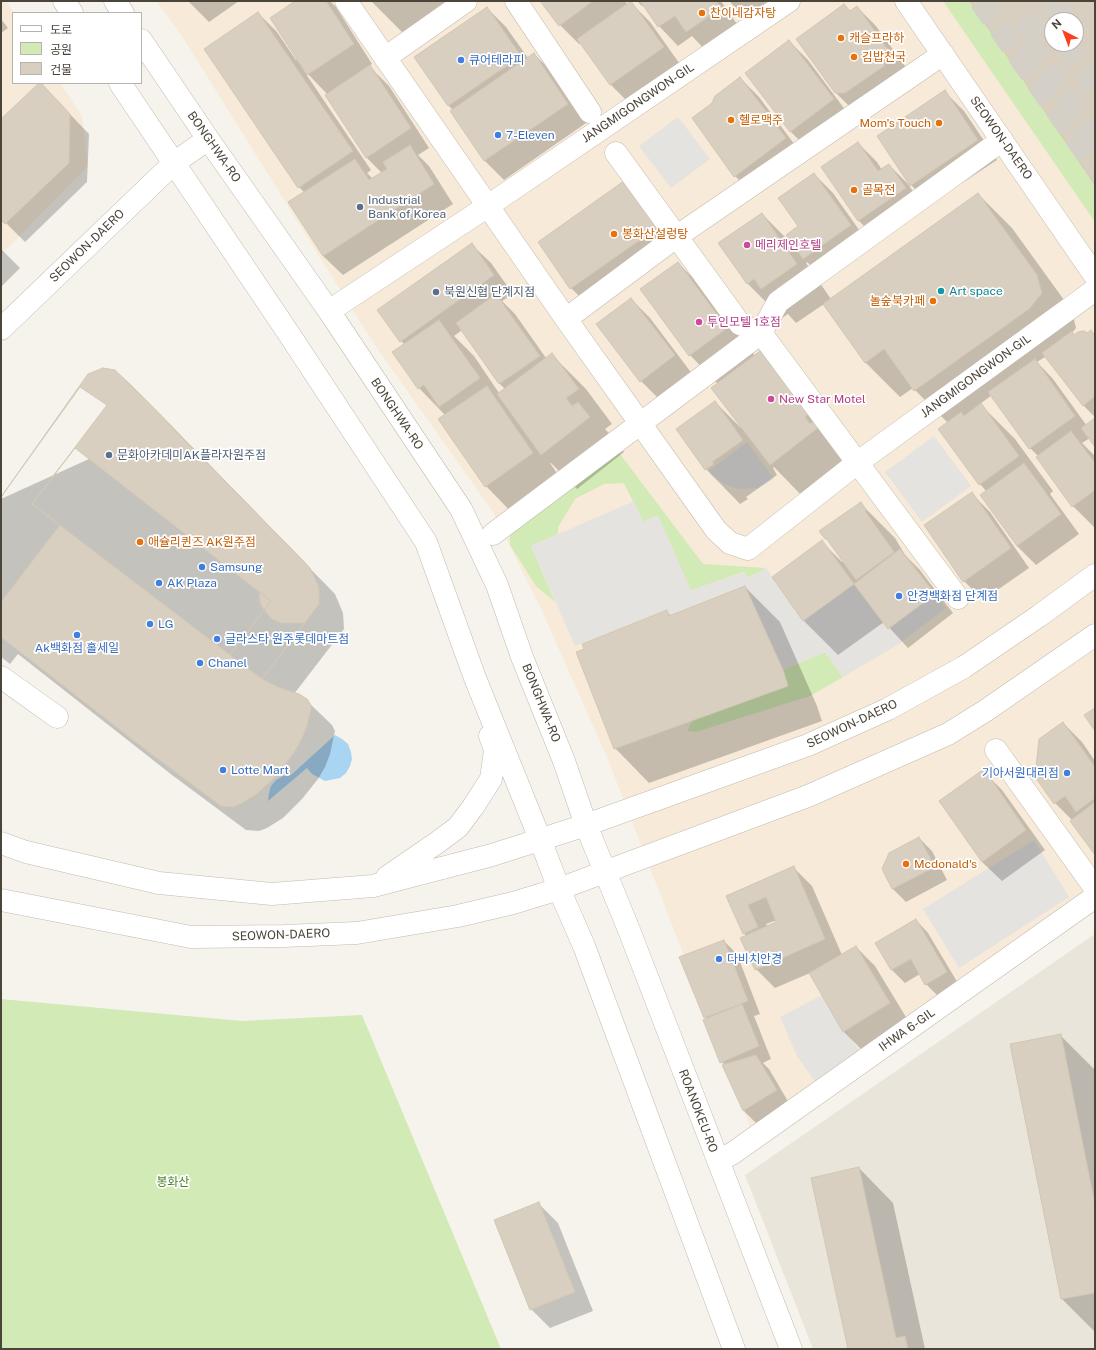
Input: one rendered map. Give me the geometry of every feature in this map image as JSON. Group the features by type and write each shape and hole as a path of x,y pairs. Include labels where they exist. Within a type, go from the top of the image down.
{"street":[{"path":"64,1 71,12"},
{"path":"115,1 122,12"},
{"name":"JANGMIGONGWON-GIL","path":"346,1 566,318 716,530 730,543 748,549 857,463 1095,290"},
{"path":"386,58 466,1"},
{"name":"JANGMIGONGWON-GIL","path":"516,1 590,112"},
{"name":"JANGMIGONGWON-GIL","path":"329,311 488,206 789,1"},
{"name":"SEOWON-DAERO","path":"906,1 1095,276"},
{"name":"BONGHWA-RO","path":"142,41 208,139 329,311 461,509 497,585 522,657 564,761 586,825 605,873"},
{"path":"566,318 676,237 943,54"},
{"path":"121,84 289,334 426,542 475,678 559,889 584,946 734,1349"},
{"name":"SEOWON-DAERO","path":"1,330 174,163 208,139"},
{"path":"493,534 761,333 778,302 1002,140"},
{"path":"616,153 740,324 761,333 958,598"},
{"name":"SEOWON-DAERO","path":"540,839 586,825 808,745 888,709 964,667 1095,576"},
{"path":"605,873 808,796 948,734 1095,635"},
{"path":"1,677 57,718"},
{"path":"373,886 458,827 491,779 495,750 483,713 475,678"},
{"path":"996,750 1095,888"},
{"path":"1,843 26,852 159,883 272,894 373,886 492,855 540,839"},
{"name":"SEOWON-DAERO","path":"1,900 191,937 284,936 357,933 458,916 513,903 605,873"},
{"name":"ROANOKEU-RO","path":"605,873 629,930 791,1349"},
{"name":"IHWA 6-GIL","path":"718,1162 733,1153 1095,897"}],"shaded area":[{"path":"1,1 6,1 13,12 12,12 12,84 61,84 82,116 88,166 1,255"},
{"path":"156,1 1095,1 1095,894 751,1129 609,762 542,611 493,512 374,344 180,33"},
{"path":"678,117 710,159 671,188 639,146"},
{"path":"934,436 971,486 922,522 885,472"},
{"path":"747,442 774,479 759,488 738,489 724,484 711,475 709,471"},
{"path":"634,501 643,522 658,515 691,590 744,572 748,578 766,568 803,621 854,584 888,629 935,594 946,608 899,644 843,677 825,652 783,670 745,586 669,616 666,610 575,646 531,546"},
{"path":"1034,840 1069,897 959,968 923,909"},
{"path":"1095,934 1095,1349 813,1349 745,1175"},
{"path":"830,991 840,1022 868,1064 822,1091 797,1056 780,1017"}],"green space":[{"path":"943,1 970,1 1095,185 1095,222"},
{"path":"615,453 620,454 703,564 766,568 747,578 743,572 690,591 658,516 643,522 624,483 604,484 575,499 558,527 558,534 531,546 555,602 536,586 510,545 510,531"},
{"path":"825,652 843,677 810,696 696,732 687,731 692,721 783,670"},
{"name":"봉화산","path":"1,999 242,1021 362,1015 501,1349 1,1349"}],"water":[{"path":"335,735 348,744 351,752 352,759 346,773 340,778 325,781 312,774 307,768 268,801 271,786 276,780 283,776 291,775"}],"building":[{"path":"295,1 326,1 354,44 307,75 270,18"},
{"path":"540,1 593,1 559,26"},
{"path":"631,1 664,47 610,85 577,39"},
{"path":"640,1 716,1 721,8 686,32 675,16 658,27"},
{"path":"970,1 1095,1 1095,185"},
{"path":"844,4 850,11 857,6 891,54 885,59 884,66 845,93 835,93 796,39"},
{"path":"487,7 521,56 448,106 414,57"},
{"path":"258,12 353,151 298,188 204,49"},
{"path":"789,40 834,99 790,132 745,73"},
{"path":"534,53 568,104 484,161 450,111"},
{"path":"370,65 411,128 366,158 325,95"},
{"path":"740,77 786,138 734,177 692,118 712,103 715,96"},
{"path":"38,84 42,84 70,114 69,163 5,224 1,220 1,119"},
{"path":"945,90 978,140 910,186 877,136"},
{"path":"858,142 878,171 889,164 906,188 858,221 821,167"},
{"path":"410,145 434,184 323,256 288,202 355,159 369,180 387,169 383,162"},
{"path":"814,173 851,225 803,259 786,235 798,226 778,198"},
{"path":"624,181 657,228 570,289 538,242"},
{"name":"Art space","path":"978,193 1037,275 1042,293 1029,309 914,391 884,349 865,363 823,304"},
{"path":"762,213 797,264 761,289 754,279 747,284 718,243"},
{"path":"472,243 494,275 400,342 377,310"},
{"path":"678,262 727,328 689,356 640,289"},
{"path":"496,294 540,356 499,384 456,323"},
{"path":"631,298 675,355 640,382 596,324"},
{"path":"439,320 480,378 439,407 424,385 418,389 392,352"},
{"path":"1091,330 1095,336 1095,396 1083,406 1042,353 1072,331 1074,335 1083,331 1087,333"},
{"path":"760,351 809,414 805,417 810,424 814,421 819,427 770,465 711,388"},
{"path":"552,353 579,389 566,398 572,406 578,402 590,417 541,455 497,394"},
{"path":"1035,359 1075,416 1029,449 988,392"},
{"name":"AK Plaza","path":"103,368 115,370 143,397 310,568 319,588 319,604 262,679 280,688 299,694 307,699 311,705 311,709 306,729 293,754 278,774 258,793 233,807 221,806 146,750 1,637 1,497 88,374"},
{"path":"123,378 143,397 310,568"},
{"path":"487,386 533,453 485,487 438,419"},
{"path":"80,387 107,405 32,504 60,525 1,602 1,497"},
{"path":"715,401 743,440 712,462 714,464 705,470 676,429"},
{"path":"981,403 1019,456 979,485 938,429 961,412 964,416"},
{"path":"1095,418 1095,447 1081,428"},
{"path":"1071,431 1095,463 1095,490 1072,507 1036,457"},
{"name":"애슐리퀸즈 AK원주점","path":"75,448 271,601 230,655 32,504"},
{"path":"1024,463 1061,514 1017,546 980,495"},
{"path":"972,492 1011,548 963,582 924,525"},
{"path":"861,502 866,510 865,511 894,552 856,580 826,538 825,539 819,531"},
{"path":"822,540 854,584 803,621 772,577"},
{"path":"900,549 935,594 888,629 854,584"},
{"path":"745,586 783,670 788,686 614,749 576,652 584,649 582,644 667,610 669,616"},
{"path":"259,591 271,601 264,610 260,603"},
{"path":"264,610 272,619 282,623 305,623 262,679 230,655"},
{"path":"1095,708 1095,731 1084,715"},
{"path":"1063,722 1095,767 1095,798 1076,812 1065,796 1054,804 1035,777 1039,739"},
{"path":"984,769 1026,830 982,862 939,801"},
{"path":"1095,802 1095,855 1070,821"},
{"path":"919,837 935,867 892,889 882,869 889,853"},
{"path":"794,866 825,939 755,970 740,938 776,922 766,897 748,905 758,927 743,934 726,896"},
{"path":"916,919 947,972 925,985 911,959 891,970 875,943"},
{"path":"724,940 748,1001 704,1018 679,957"},
{"path":"856,946 890,1003 843,1032 809,973"},
{"path":"742,1004 759,1046 720,1063 703,1020"},
{"path":"1061,1034 1095,1205 1095,1293 1061,1299 1010,1044"},
{"path":"756,1055 777,1090 743,1111 722,1065"},
{"path":"859,1167 896,1338 905,1336 908,1349 848,1349 811,1178"},
{"path":"539,1202 575,1292 530,1310 494,1220"}],"tunnel":[{"path":"980,1 1095,166"},
{"path":"1066,1 1021,33 1095,139"},
{"path":"1071,52 1095,87"}],"place":[{"name":"찬이네감자탕","path":"702,13"},
{"name":"캐슬프라하","path":"841,38"},
{"name":"김밥천국","path":"854,57"},
{"name":"큐어테라피","path":"461,60"},
{"name":"헬로맥주","path":"731,120"},
{"name":"Mom's Touch","path":"939,123"},
{"name":"7-Eleven","path":"498,135"},
{"name":"골목전","path":"854,190"},
{"name":"Industrial Bank of Korea","path":"360,207"},
{"name":"봉화산설렁탕","path":"614,234"},
{"name":"메리제인호텔","path":"747,245"},
{"name":"Art space","path":"941,291"},
{"name":"북원신협 단계지점","path":"436,292"},
{"name":"놀숲북카페","path":"933,301"},
{"name":"투인모텔 1호점","path":"699,322"},
{"name":"New Star Motel","path":"771,399"},
{"name":"문화아카데미AK플라자원주점","path":"109,455"},
{"name":"애슐리퀸즈 AK원주점","path":"140,542"},
{"name":"Samsung","path":"202,567"},
{"name":"AK Plaza","path":"159,583"},
{"name":"안경백화점 단계점","path":"899,596"},
{"name":"LG","path":"150,624"},
{"name":"Ak백화점 홀세일","path":"77,635"},
{"name":"글라스타 원주롯데마트점","path":"217,639"},
{"name":"Chanel","path":"200,663"},
{"name":"Lotte Mart","path":"223,770"},
{"name":"기아서원대리점","path":"1067,773"},
{"name":"Mcdonald's","path":"906,864"},
{"name":"다비치안경","path":"719,959"}]}
